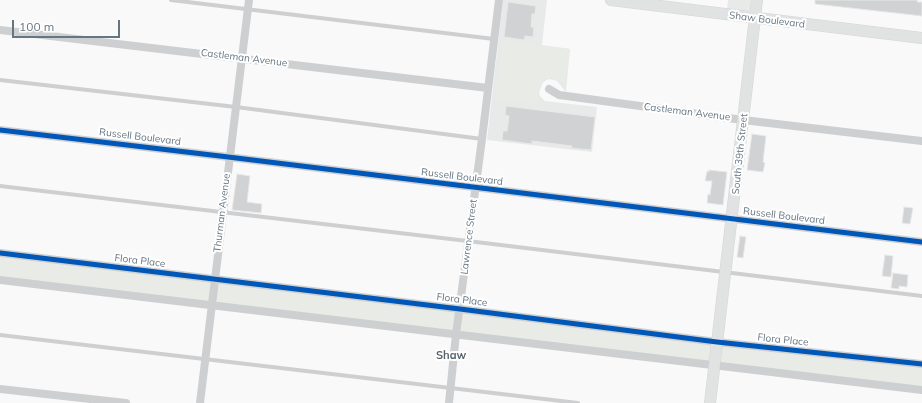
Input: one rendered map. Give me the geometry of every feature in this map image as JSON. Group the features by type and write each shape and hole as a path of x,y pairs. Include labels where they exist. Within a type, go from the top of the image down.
{"street":[{"name":"Thurman Avenue","path":"200,403 249,0"},
{"name":"Lawrence Street","path":"449,403 456,334 499,0"},
{"name":"Shaw Boulevard","path":"612,0 922,38"},
{"name":"South 39th Street","path":"710,403 757,0"},
{"name":"Castleman Avenue","path":"0,30 488,88"},
{"name":"Castleman Avenue","path":"549,89 560,95 743,120 922,141"},
{"name":"Russell Boulevard","path":"0,130 922,242"},
{"name":"Flora Place","path":"0,253 717,342 922,364"},
{"path":"0,280 922,390"},
{"path":"0,389 126,403"}],"lane":[{"path":"171,0 494,39"},
{"path":"0,80 236,107 482,139"},
{"path":"0,186 922,296"},
{"path":"0,335 578,403"}],"shaded area":[{"path":"503,0 547,0 542,45 570,49 566,92 557,81 549,79 542,84 539,93 545,101 597,107 592,152 487,140"},
{"path":"728,0 751,0 750,10 727,9"},
{"path":"503,40 570,49 565,83 553,78 544,79 538,87 537,92 539,104 495,99"},
{"path":"0,253 922,364 922,390 0,280"}],"building":[{"path":"815,0 918,0 917,2 922,2 922,16 815,4"},
{"path":"508,2 536,6 535,14 532,14 531,27 534,27 533,37 525,36 524,40 504,37"},
{"path":"506,106 595,117 591,150 532,141 532,144 502,140 503,131 507,131 509,116 505,115"},
{"path":"752,134 766,136 763,162 765,163 763,172 747,170"},
{"path":"709,170 727,172 723,205 707,203 712,181 705,181 707,171 709,172"},
{"path":"237,174 250,176 247,202 262,204 261,213 232,210"},
{"path":"904,207 913,208 910,224 902,223"},
{"path":"740,236 746,237 743,258 737,257"},
{"path":"885,255 893,256 891,277 882,276"},
{"path":"893,273 908,275 907,287 899,286 899,289 891,288"}],"cycle path":[{"path":"0,130 922,242"},
{"path":"0,253 717,342 922,364"}],"district":[{"name":"Shaw","path":"451,356"}]}
